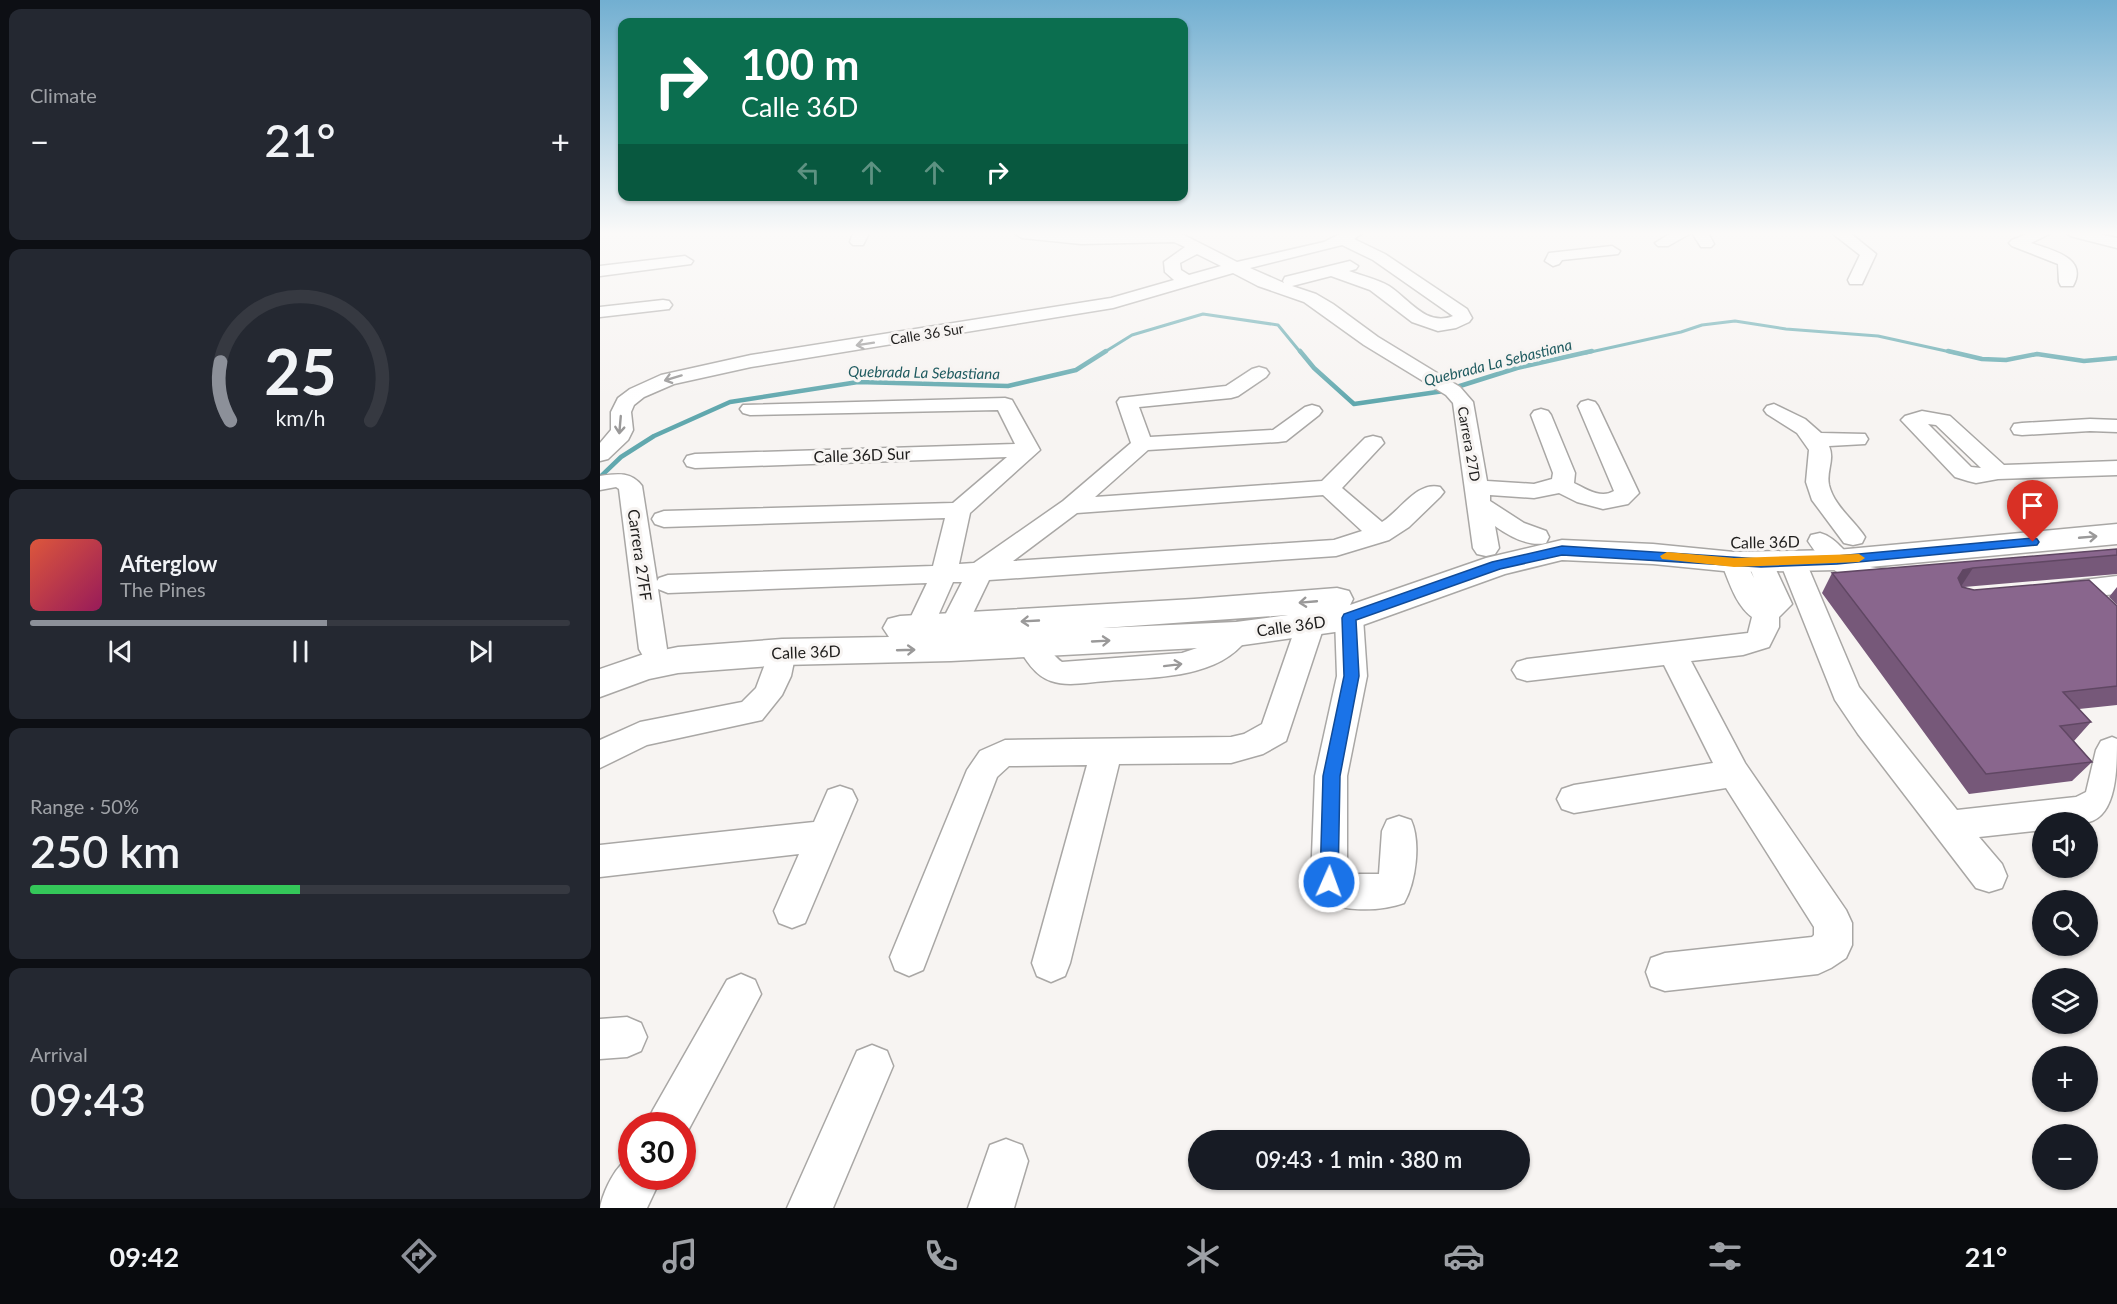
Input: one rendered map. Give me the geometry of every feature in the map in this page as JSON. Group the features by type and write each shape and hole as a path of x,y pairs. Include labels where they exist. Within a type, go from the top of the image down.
{"main road":[{"name":"Calle 36D","path":"600,683 644,667 678,660 782,652 1031,645 1236,634 1348,618 1497,565 1562,550 1748,563 1792,562 1836,546 2117,514"},
{"name":"Calle 36D","path":"600,669 653,649 686,642 1348,598 1486,548 1537,537 1595,534 1691,543 1836,546 2117,534"}],"street":[{"name":"Calle 36 Sur","path":"600,454 617,440 622,430 621,412 625,402 637,393 677,377 752,361 1113,303 1159,289"},
{"name":"Carrera 27D","path":"1285,289 1310,298 1328,308 1371,341 1459,395 1465,413 1486,548"},
{"path":"1383,289 1425,323 1445,325 1463,318 1461,313 1426,289"},
{"path":"600,312 663,305"},
{"path":"1142,444 1127,402 1231,392 1259,373"},
{"path":"750,409 1005,404 1029,450 959,510 944,574 920,627"},
{"path":"1560,485 1605,503 1618,502 1627,493 1588,406"},
{"path":"959,625 965,598 980,572 1071,506 1142,444 1278,436 1312,411"},
{"path":"1774,411 1800,425 1814,440 1821,455 1817,477 1820,491 1836,516 1836,546 1860,576 1874,578 2117,557"},
{"path":"1478,496 1553,489 1563,482 1564,473 1541,415"},
{"path":"2022,429 2090,425 2117,426"},
{"path":"1814,440 1857,439"},
{"path":"1071,506 1329,488 1372,443"},
{"name":"Calle 36D Sur","path":"695,461 1029,450"},
{"path":"1998,472 2117,468"},
{"name":"Carrera 27FF","path":"604,482 619,480 630,486 653,649"},
{"path":"1329,488 1380,534"},
{"path":"668,584 944,574 1336,548 1380,534 1400,522 1432,492"},
{"name":"Carrera 27D","path":"1478,496 1506,524 1537,537"},
{"path":"664,519 959,510"},
{"path":"1792,562 1846,692 1869,725 1989,876"},
{"path":"1527,670 1743,645 1759,640 1765,627 1766,613 1778,604 1748,563"},
{"path":"2036,592 2117,585"},
{"path":"2080,588 2102,609"},
{"path":"1348,618 1352,676 1331,776 1329,882 1331,887 1338,891 1391,891 1396,883 1399,831"},
{"path":"909,957 983,770 991,760 1005,753 1231,750 1252,745 1275,732 1311,623"},
{"path":"600,755 640,734 751,712 767,695 776,676 782,652"},
{"path":"1665,972 1818,955 1833,945 1833,924 1734,772 1672,652"},
{"path":"1949,826 2080,811 2100,801 2112,750"},
{"path":"1051,963 1106,753"},
{"path":"1574,799 1734,772"},
{"path":"792,911 840,800"},
{"path":"600,861 824,836"},
{"path":"675,1112 741,994"},
{"path":"810,1208 872,1066"},
{"path":"991,1208 1006,1161"},
{"path":"622,1208 632,1190"}],"building":[{"path":"2117,549 2117,555 1973,568 1963,570 1958,578 1962,587 1974,590 2089,580 2117,606 2117,686 2063,692 2091,722 2060,726 2092,762 1986,774 1832,573"}],"waterway":[{"name":"Quebrada La Sebastiana","path":"1103,353 1132,335 1203,314 1278,325 1301,353"},
{"path":"1586,353 1681,332 1702,325 1735,321 1786,329 1878,336 1955,353"},
{"name":"Quebrada La Sebastiana","path":"600,477 621,457 654,436 730,402 858,382 1008,386 1076,370 1106,351"},
{"name":"Quebrada La Sebastiana","path":"1300,351 1314,368 1354,404 1444,391 1517,368 1592,351"},
{"path":"1948,351 1982,359 2006,360 2037,354 2084,361 2117,358"}],"slow traffic":[{"path":"1667,556 1734,562 1792,562 1859,558"}],"route":[{"path":"1329,882 1331,776 1352,676 1348,618 1497,565 1562,550 1761,563 1837,560 2033,542"}]}
